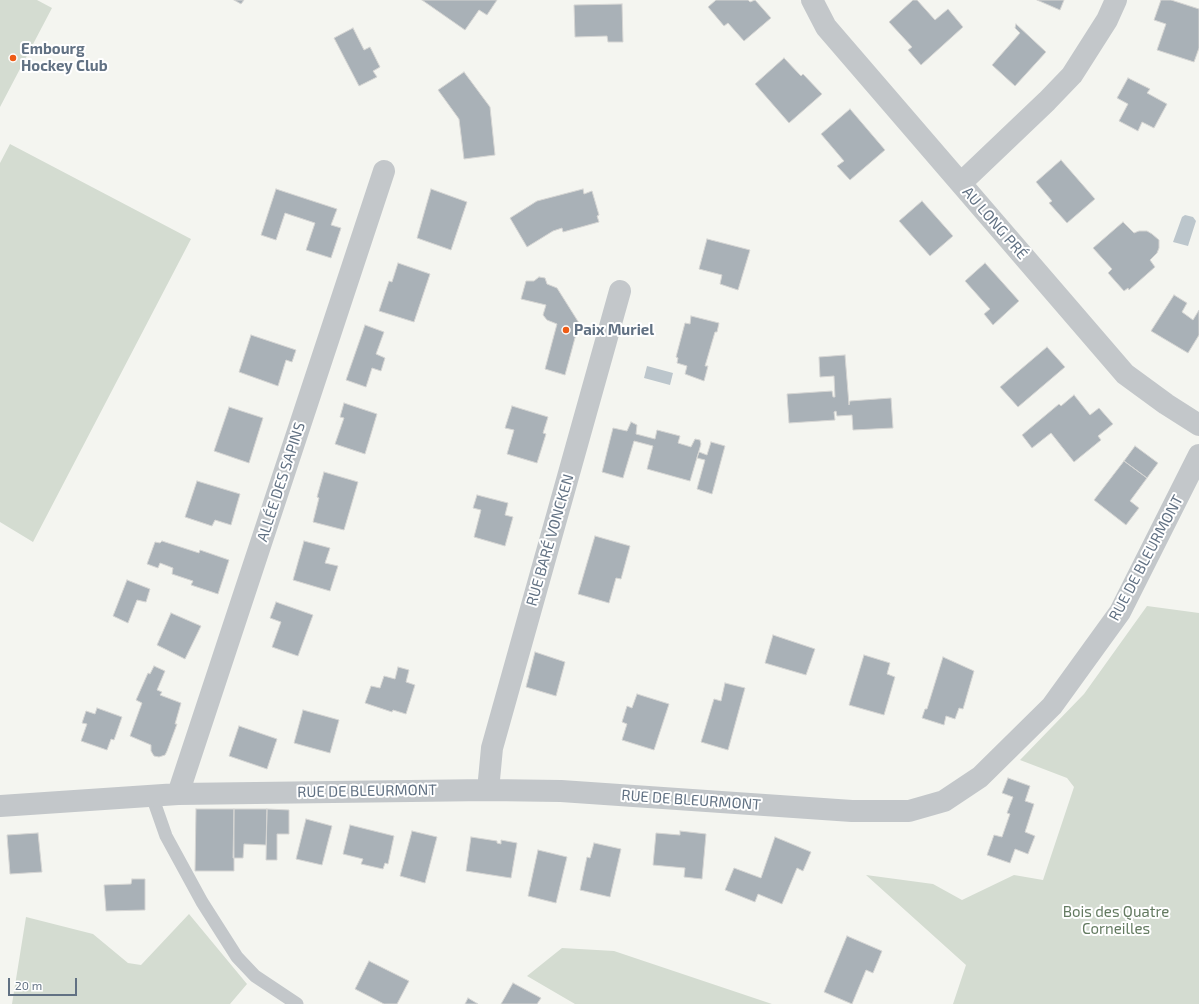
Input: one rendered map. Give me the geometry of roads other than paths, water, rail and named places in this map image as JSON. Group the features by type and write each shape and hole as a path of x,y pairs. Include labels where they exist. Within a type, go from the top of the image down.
{"street":[{"name":"AU LONG PRÉ","path":"812,0 826,27 1125,374 1166,404 1199,425"},
{"path":"961,183 1047,101 1072,74 1107,20 1116,0"},
{"name":"ALLÉE DES SAPINS","path":"178,794 384,170"},
{"name":"RUE BARÉ VONCKEN","path":"488,790 492,748 620,291"},
{"name":"RUE DE BLEURMONT","path":"0,806 178,794 488,790 562,791 852,811 910,811 944,801 980,777 1052,706 1120,612 1199,455"}],"lane":[{"path":"152,796 166,836 202,902 237,957 255,976 297,1004"}],"place":[{"name":"Embourg Hockey Club","path":"13,58"},
{"name":"Paix Muriel","path":"566,330"}],"park label":[{"name":"Bois des Quatre Corneilles","path":"1116,920"}]}
